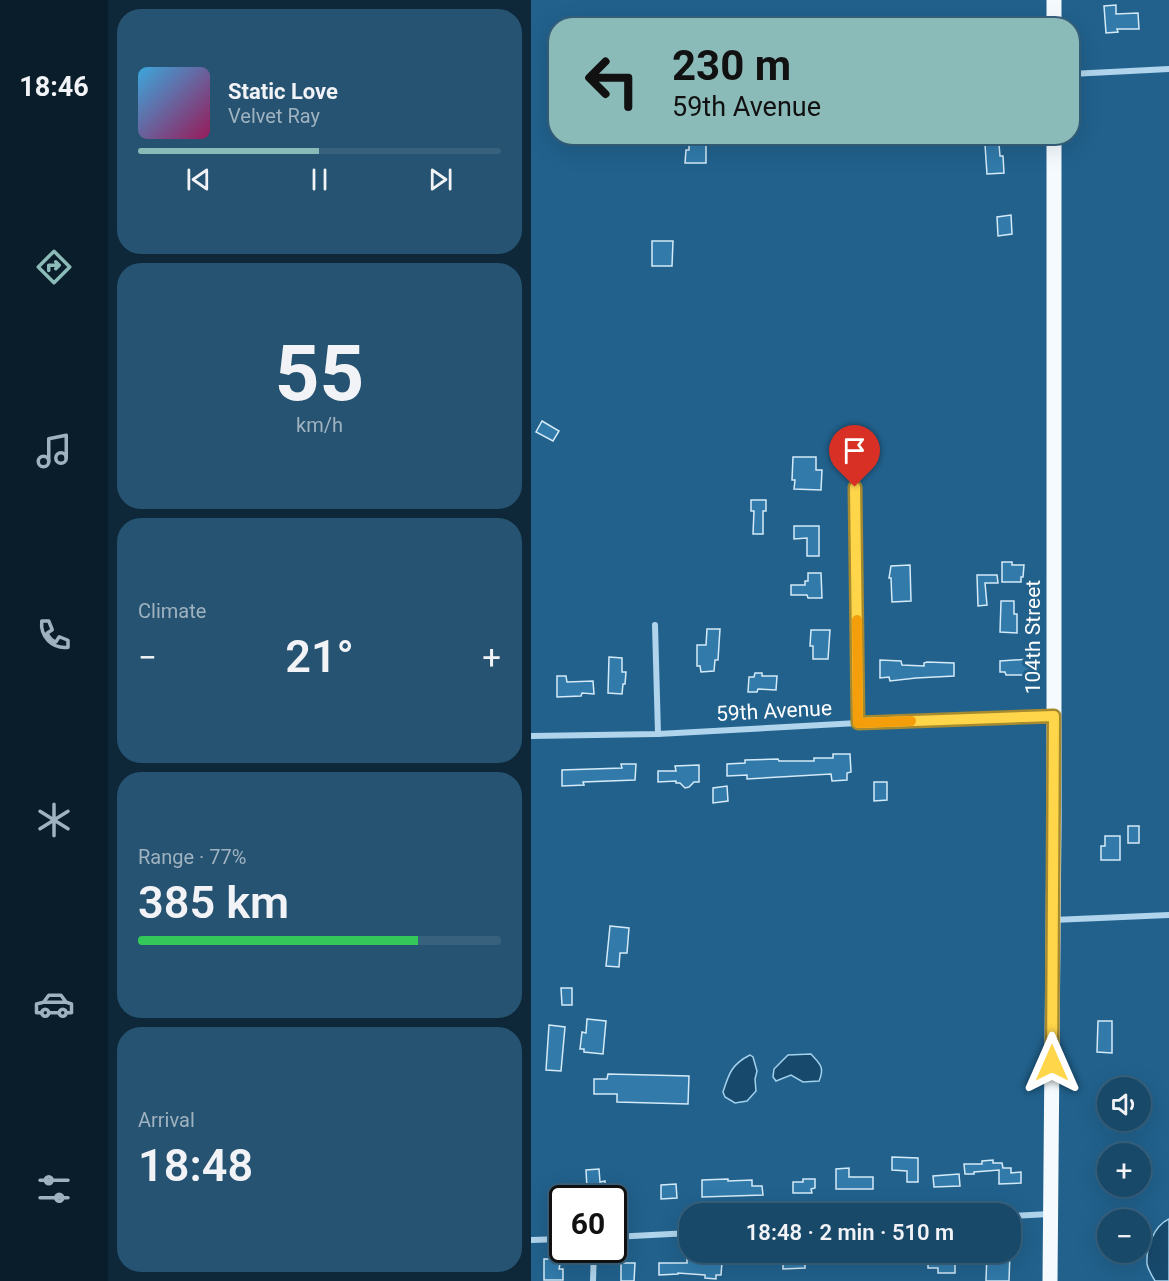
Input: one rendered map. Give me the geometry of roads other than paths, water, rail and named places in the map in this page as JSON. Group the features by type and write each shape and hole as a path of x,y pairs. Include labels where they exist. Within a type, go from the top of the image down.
{"main road":[{"path":"1054,0 1054,18"},
{"name":"104th Street","path":"1050,1281 1054,716 1054,144"}],"street":[{"path":"1079,74 1169,69"},
{"path":"855,487 858,723"},
{"path":"655,625 658,734"},
{"name":"59th Avenue","path":"531,736 658,734 858,723 1054,716"},
{"path":"1053,920 1169,915"},
{"path":"1021,1216 1051,1214"},
{"path":"627,1236 679,1234"},
{"path":"531,1240 549,1239"},
{"path":"593,1281 594,1263"}]}
